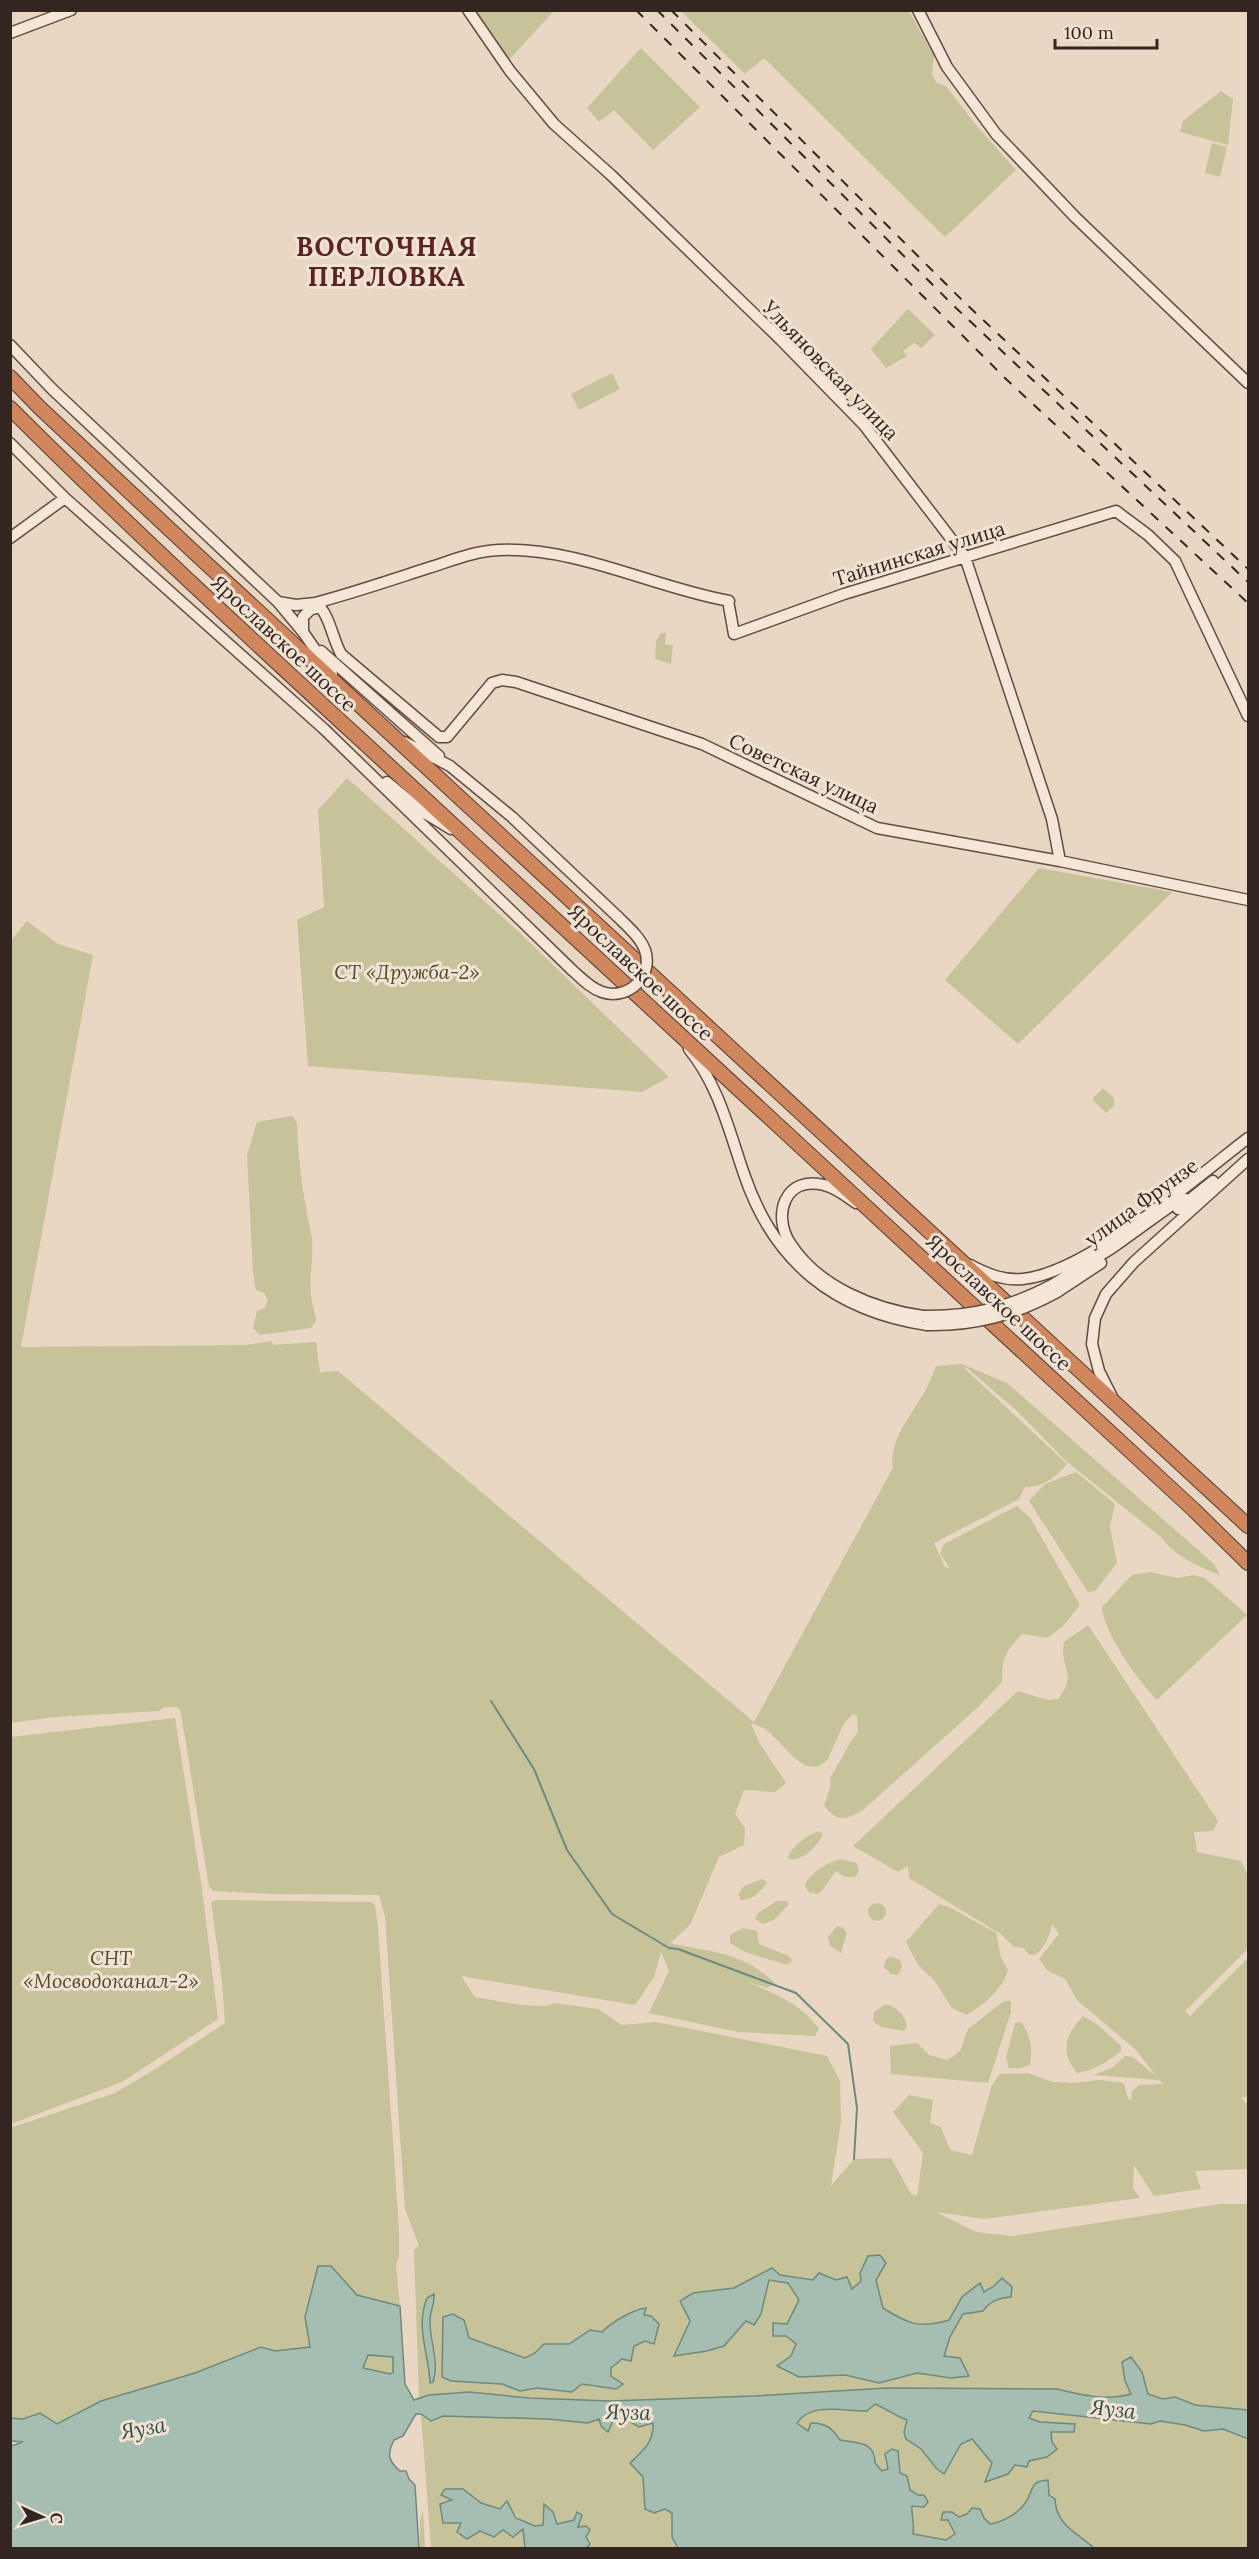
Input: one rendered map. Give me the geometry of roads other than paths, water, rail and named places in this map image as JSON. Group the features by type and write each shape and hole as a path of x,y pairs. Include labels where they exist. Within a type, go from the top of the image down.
{"highway":[{"name":"Ярославское шоссе","path":"10,377 170,530 399,739 1248,1526"},
{"name":"Ярославское шоссе","path":"10,408 115,512 1194,1510 1248,1563"}],"street":[{"path":"10,33 71,10"},
{"name":"Ульяновская улица","path":"468,10 510,71 554,124 611,175 780,339 864,425 965,556 1052,819 1060,861"},
{"path":"918,10 947,67 984,120 1075,217 1248,383"},
{"path":"10,345 77,412 279,602 306,636 339,685"},
{"path":"10,443 65,498 324,729 423,812 474,843"},
{"path":"10,538 65,498"},
{"name":"Тайнинская улица","path":"318,605 469,555 498,550 543,552 638,576 729,604 734,634 844,594 1116,511 1149,535 1175,561 1248,716"},
{"path":"279,602 318,605"},
{"path":"318,605 303,617 306,636 450,766 512,817 640,940 646,951 647,963 638,984 630,991 620,994 602,992 590,986 324,729"},
{"name":"Советская улица","path":"318,605 327,615 332,637 341,654 439,737 447,737 492,683 502,680 516,682 702,744 877,828 1060,861 1248,900"},
{"path":"399,739 450,766"},
{"path":"663,1019 709,1078 720,1101 758,1211 786,1253 803,1271 839,1298 877,1314 960,1325 989,1320 1023,1309 1054,1288"},
{"path":"965,1262 987,1274 1007,1279 1028,1278 1063,1267 1108,1241 1151,1212 1248,1138"},
{"name":"улица Фрунзе","path":"1054,1288 1168,1209 1248,1145"},
{"name":"улица Фрунзе","path":"1054,1288 1153,1228 1248,1153"},
{"path":"1113,1399 1099,1371 1092,1344 1095,1318 1107,1294 1134,1262 1248,1159"},
{"path":"880,1219 837,1190 813,1183 803,1185 789,1193 781,1209 783,1229 790,1243 809,1265 825,1278 858,1298 879,1307 925,1320"}],"water":[{"path":"880,2255 886,2263 876,2280 883,2308 914,2323 930,2324 949,2320 962,2297 980,2283 984,2292 1002,2278 1012,2287 1011,2297 995,2301 983,2311 963,2314 950,2337 944,2356 960,2358 969,2376 951,2378 917,2373 879,2383 845,2375 799,2377 777,2366 791,2356 796,2344 786,2336 773,2336 773,2323 787,2324 799,2300 788,2283 769,2280 761,2314 754,2325 746,2321 724,2346 674,2356 690,2321 680,2301 693,2293 734,2288 772,2268 780,2275 813,2280 819,2273 836,2280 847,2277 852,2289 861,2281 860,2273 868,2256"},
{"name":"Яуза","path":"318,2266 331,2266 357,2295 400,2306 405,2384 414,2400 429,2395 469,2392 529,2398 609,2401 887,2388 1057,2389 1085,2395 1113,2397 1131,2394 1125,2381 1122,2362 1131,2357 1142,2372 1148,2394 1163,2399 1175,2397 1195,2405 1248,2410 1248,2439 1223,2429 1204,2431 1160,2421 1151,2424 1033,2411 1029,2418 1040,2422 1075,2424 1074,2432 1051,2432 1052,2442 1057,2449 1047,2457 1029,2461 1027,2467 1015,2465 1008,2474 985,2482 992,2463 972,2439 961,2444 944,2474 921,2449 906,2439 904,2432 907,2420 875,2404 867,2411 820,2410 803,2416 797,2423 808,2431 811,2423 825,2425 840,2440 864,2444 872,2451 875,2463 882,2471 888,2469 885,2454 892,2449 898,2451 900,2473 907,2476 910,2490 918,2495 924,2495 928,2502 924,2507 912,2506 913,2534 946,2540 955,2534 948,2520 941,2520 943,2512 952,2512 959,2517 967,2514 972,2508 980,2509 990,2524 1000,2521 1023,2506 1035,2484 1048,2480 1049,2495 1055,2499 1056,2508 1063,2522 1094,2548 678,2548 672,2537 672,2513 665,2509 654,2513 645,2509 643,2477 630,2463 650,2441 653,2423 639,2427 623,2417 614,2419 608,2432 601,2426 599,2419 588,2423 548,2419 443,2416 431,2421 421,2414 416,2414 403,2436 394,2440 390,2449 390,2457 400,2471 406,2471 409,2479 415,2485 419,2548 11,2548 11,2446 23,2442 11,2441 11,2418 23,2419 40,2413 57,2424 101,2401 195,2373 261,2347 275,2351 310,2347 305,2317","holes":["368,2355 393,2357 393,2372 390,2374 363,2368"]},
{"path":"434,2294 430,2326 435,2374 433,2382 430,2383 422,2319 427,2298"},
{"path":"646,2308 644,2315 651,2316 659,2324 654,2344 645,2341 634,2346 631,2361 622,2359 611,2368 611,2376 623,2384 616,2389 582,2384 572,2392 537,2388 520,2391 502,2384 451,2381 442,2377 443,2317 453,2314 464,2320 469,2338 525,2358 535,2353 544,2344 569,2344 590,2330 602,2332 622,2317"},
{"path":"445,2489 463,2489 481,2503 500,2509 507,2501 516,2518 535,2526 543,2525 544,2504 553,2512 557,2524 574,2520 577,2512 582,2515 578,2527 586,2526 590,2530 586,2537 590,2544 586,2548 525,2548 523,2529 513,2537 503,2530 494,2537 480,2531 467,2539 457,2532 461,2523 443,2523 440,2504 452,2500 441,2495"}],"waterway":[{"path":"491,1701 534,1769 567,1850 612,1914 669,1948 678,1949 796,1993 848,2044 857,2108 854,2159"}],"railway":[{"path":"636,10 1007,380 1248,603"},
{"path":"657,10 956,308 1248,582"},
{"path":"671,10 963,301 1248,569"}],"district":[{"name":"ВОСТОЧНАЯ ПЕРЛОВКА","path":"387,261"}],"park label":[{"name":"СТ «Дружба-2»","path":"407,971"},
{"name":"СНТ «Мосводоканал-2»","path":"111,1968"}]}
